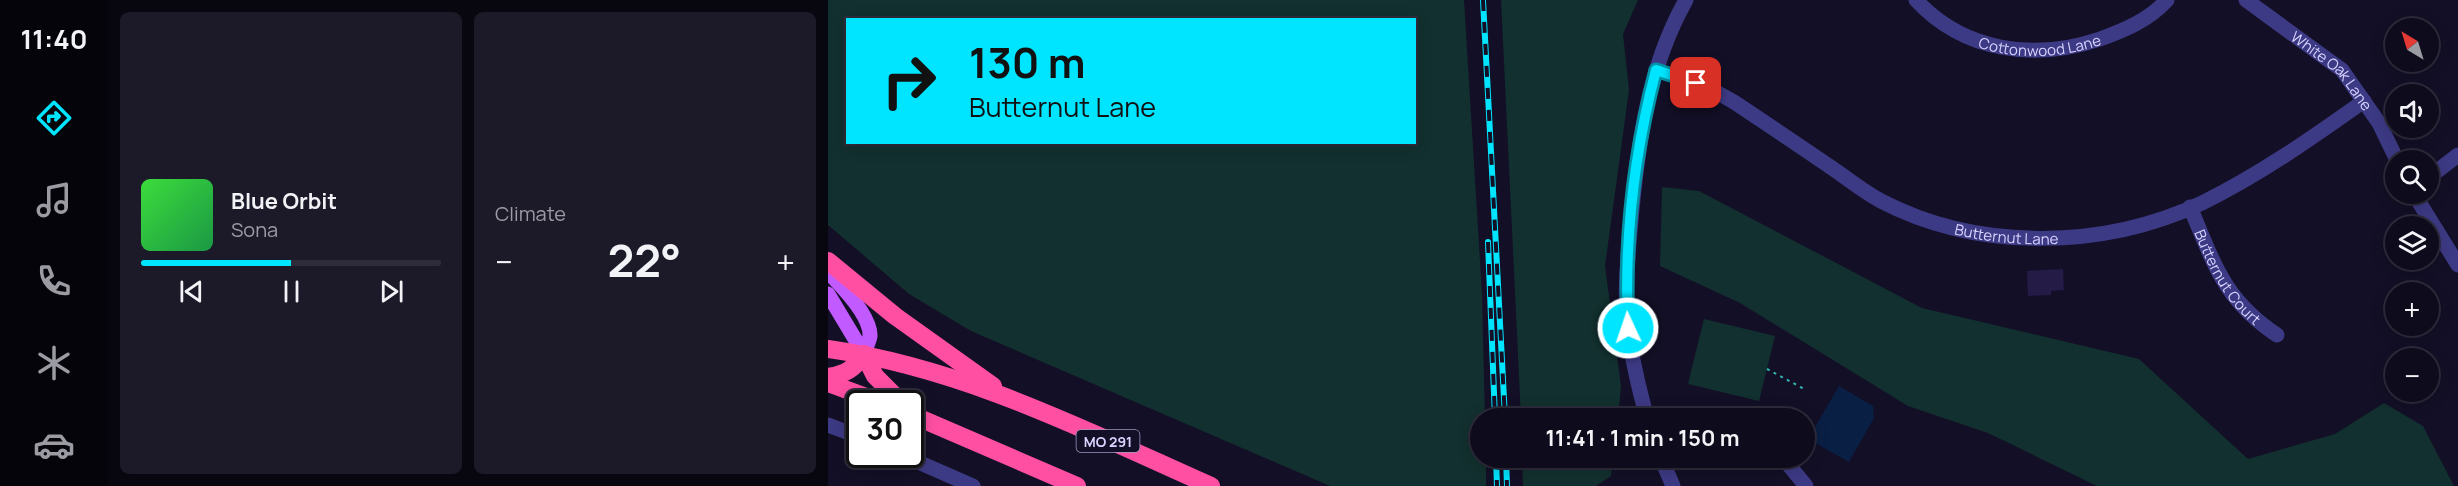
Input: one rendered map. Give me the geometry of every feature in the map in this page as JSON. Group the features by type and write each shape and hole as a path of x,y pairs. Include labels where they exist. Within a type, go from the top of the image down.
{"highway":[{"path":"828,261 928,341 1006,396"},
{"name":"MO 291","path":"828,349 864,354 1006,396 1211,486"},
{"path":"828,376 842,375 855,368 864,354"},
{"path":"864,354 875,376 889,390"},
{"path":"828,383 847,390"},
{"path":"924,419 1077,486"}],"main road":[{"path":"828,272 846,291 865,319 870,335 864,354"},
{"path":"828,294 864,354"}],"street":[{"path":"1644,408 1628,328 1626,277 1642,124 1656,70 1686,0"},
{"name":"Cottonwood Lane","path":"1916,0 1958,33 1995,47 2016,51 2056,50 2118,33 2143,21 2167,0"},
{"name":"White Oak Lane","path":"2246,0 2342,70 2379,123 2392,150"},
{"name":"Butternut Lane","path":"1656,70 1701,85 1734,102 1880,200 1915,215 1957,228 1994,235 2038,238 2082,237 2125,230 2190,207 2284,157 2364,101"},
{"path":"2439,170 2458,155"},
{"path":"2420,204 2458,265"},
{"name":"Butternut Court","path":"2190,207 2225,285 2256,321 2277,334"},
{"path":"828,425 846,432"},
{"path":"924,465 973,486"},
{"path":"1665,468 1673,486"},
{"path":"1791,468 1806,486"}],"path":[{"path":"1767,369 1806,390"}],"green space":[{"path":"828,0 1464,0 1482,294 1485,408 1470,408 1470,468 1486,468 1486,486 1330,486 971,331 909,294 828,225"},
{"path":"1501,0 1638,0 1623,34 1629,90 1605,266 1621,386 1619,408 1521,408"},
{"path":"1662,187 1699,191 1922,308 2139,359 2248,459 2335,434 2384,403 2423,426 2454,486 2097,486 1988,433 1908,406 1740,303 1660,266"},
{"path":"1704,319 1775,336 1759,401 1688,384"},
{"path":"1522,468 1612,468 1611,476 1596,486 1523,486"}],"water":[{"path":"1839,386 1873,406 1874,418 1849,462 1815,443 1815,427"}],"building":[{"path":"2063,269 2064,290 2051,291 2051,295 2028,296 2027,271"}],"railway":[{"path":"1483,0 1504,408"},
{"path":"1488,242 1495,408"},
{"path":"1496,468 1497,486"},
{"path":"1506,468 1507,486"}],"route":[{"path":"1628,328 1626,277 1634,181 1642,124 1656,70 1696,83"}]}
